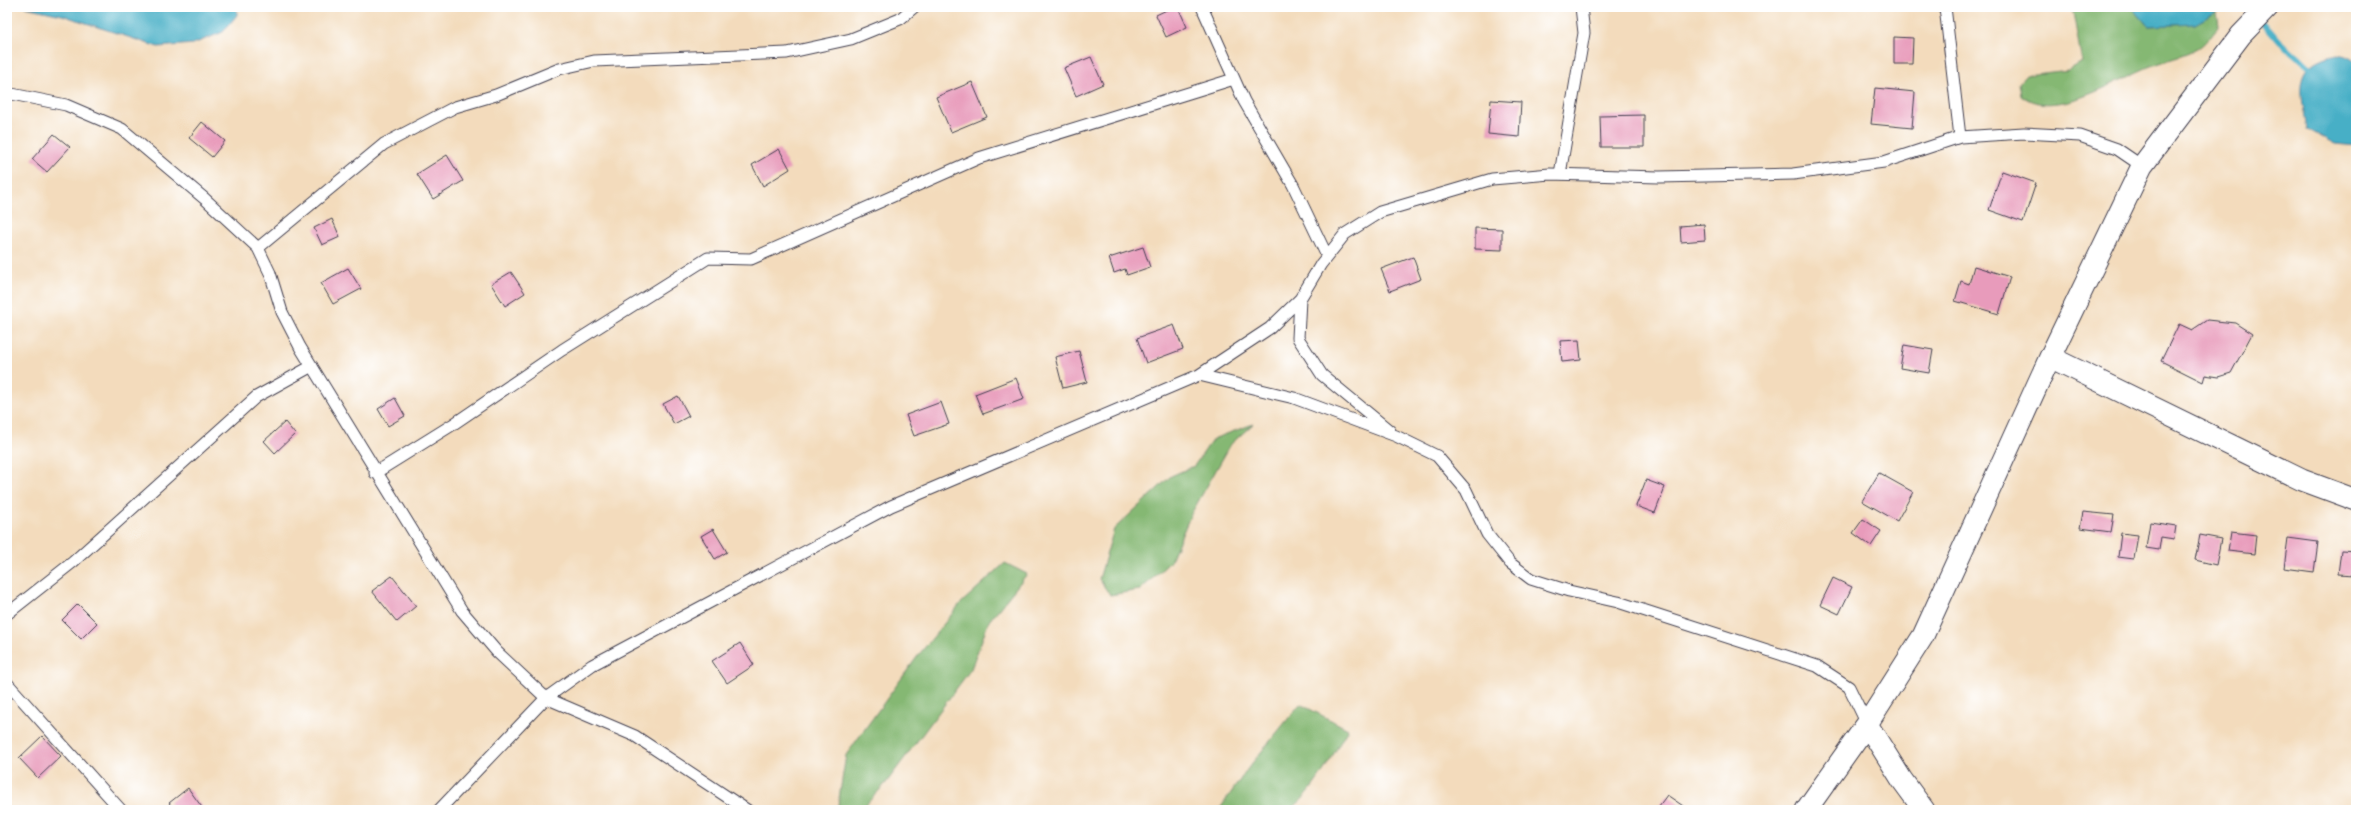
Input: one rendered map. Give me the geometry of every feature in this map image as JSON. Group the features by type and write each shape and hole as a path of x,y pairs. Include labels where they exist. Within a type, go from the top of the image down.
{"street":[{"path":"1806,810 1867,724 1923,636 2050,356 2142,166 2241,35 2268,7"},
{"path":"2050,356 2302,480 2356,500"},
{"path":"1867,724 1902,780 1924,810"}],"lane":[{"path":"258,248 384,144 455,107 496,95 559,69 594,61 787,53 851,39 900,19 914,7"},
{"path":"1202,7 1234,79 1293,185 1327,256"},
{"path":"1560,174 1584,33 1581,7"},
{"path":"1945,7 1960,137"},
{"path":"375,473 452,425 562,350 708,258 751,259 979,158 1234,79"},
{"path":"7,94 66,105 122,129 205,199 258,248 270,273 282,312 312,366 375,473 462,612 497,652 546,698 635,736 747,810"},
{"path":"439,810 546,698 592,665 891,506 1199,374 1270,328 1300,299 1327,256 1345,234 1380,212 1492,178 1560,174 1659,177 1793,174 1884,162 1960,137 2024,133 2080,136 2117,149 2142,166"},
{"path":"1300,299 1298,338 1322,375 1396,436"},
{"path":"7,614 73,562 256,397 312,366"},
{"path":"1199,374 1294,398 1396,436 1437,456 1466,490 1487,534 1510,563 1531,579 1618,602 1817,666 1849,687 1867,724"},
{"path":"7,683 122,810"}],"green space":[{"path":"2072,7 2132,7 2148,26 2195,24 2216,12 2218,27 2203,44 2192,52 2151,66 2086,96 2051,104 2035,102 2021,95 2019,83 2026,75 2069,70 2082,62"},
{"path":"1253,424 1231,444 1191,514 1170,562 1140,590 1110,595 1099,579 1114,529 1171,476 1194,466 1213,439"},
{"path":"1005,563 1027,574 989,621 971,669 886,783 861,810 850,810 838,805 846,755 917,657 960,604"},
{"path":"1300,704 1348,729 1313,787 1295,805 1287,810 1219,810 1249,767"}],"water":[{"path":"25,7 237,7 237,15 223,32 193,44 158,47 62,15"},
{"path":"2132,7 2225,7 2195,24 2148,26"},
{"path":"2339,54 2347,56 2356,62 2356,146 2335,144 2307,129 2302,91 2306,71 2313,63"}],"building":[{"path":"1173,7 1178,7 1187,27 1166,37 1156,15"},
{"path":"1894,37 1913,38 1912,64 1894,64"},
{"path":"1091,57 1103,84 1076,96 1064,68"},
{"path":"972,82 987,117 951,132 936,97"},
{"path":"1875,88 1915,92 1912,128 1871,124"},
{"path":"1491,100 1521,102 1519,137 1488,134"},
{"path":"1644,115 1644,147 1601,147 1600,116"},
{"path":"202,122 225,141 212,157 189,138"},
{"path":"54,134 70,147 47,172 32,159"},
{"path":"779,149 790,169 763,186 752,165"},
{"path":"447,155 463,181 433,199 417,174"},
{"path":"2002,171 2036,183 2023,222 1989,210"},
{"path":"332,219 340,237 322,245 314,228"},
{"path":"1704,224 1705,240 1681,242 1680,226"},
{"path":"1475,228 1502,229 1502,250 1475,249"},
{"path":"1143,247 1150,267 1127,275 1125,269 1114,273 1109,258"},
{"path":"1413,257 1421,279 1390,291 1381,269"},
{"path":"1974,266 2010,277 1999,314 1955,301 1961,281 1969,284"},
{"path":"348,268 361,289 333,304 321,283"},
{"path":"511,272 525,293 505,306 491,284"},
{"path":"2207,320 2235,323 2252,334 2231,373 2218,377 2205,375 2203,382 2161,361 2179,324 2192,330"},
{"path":"1174,325 1183,349 1146,363 1137,338"},
{"path":"1579,340 1581,360 1562,362 1560,341"},
{"path":"1904,345 1933,350 1929,373 1900,368"},
{"path":"1079,351 1087,382 1063,388 1055,357"},
{"path":"1016,378 1024,399 983,414 975,394"},
{"path":"678,396 689,416 674,424 663,404"},
{"path":"395,398 405,416 388,426 378,409"},
{"path":"941,402 949,424 914,436 906,415"},
{"path":"285,422 295,434 275,453 264,441"},
{"path":"1879,473 1913,492 1897,521 1862,501"},
{"path":"1646,480 1665,487 1655,513 1636,506"},
{"path":"2083,512 2114,515 2111,532 2080,528"},
{"path":"1863,519 1881,531 1871,546 1853,533"},
{"path":"2150,522 2176,526 2174,539 2161,537 2159,550 2146,548"},
{"path":"713,529 727,552 715,559 701,536"},
{"path":"2231,532 2256,535 2254,554 2228,551"},
{"path":"2121,533 2138,535 2134,559 2118,557"},
{"path":"2200,535 2221,539 2216,565 2195,560"},
{"path":"2288,538 2318,542 2314,572 2284,568"},
{"path":"2341,550 2356,551 2356,575 2338,574"},
{"path":"392,576 416,606 397,622 372,591"},
{"path":"1833,578 1852,587 1839,614 1820,605"},
{"path":"78,604 97,623 81,639 62,620"},
{"path":"740,643 754,665 727,683 712,661"},
{"path":"42,736 61,756 38,778 19,758"},
{"path":"188,788 204,810 175,810 169,803"},
{"path":"1667,795 1689,810 1656,810"}],"waterway":[{"path":"2250,7 2280,42 2309,67"}]}
